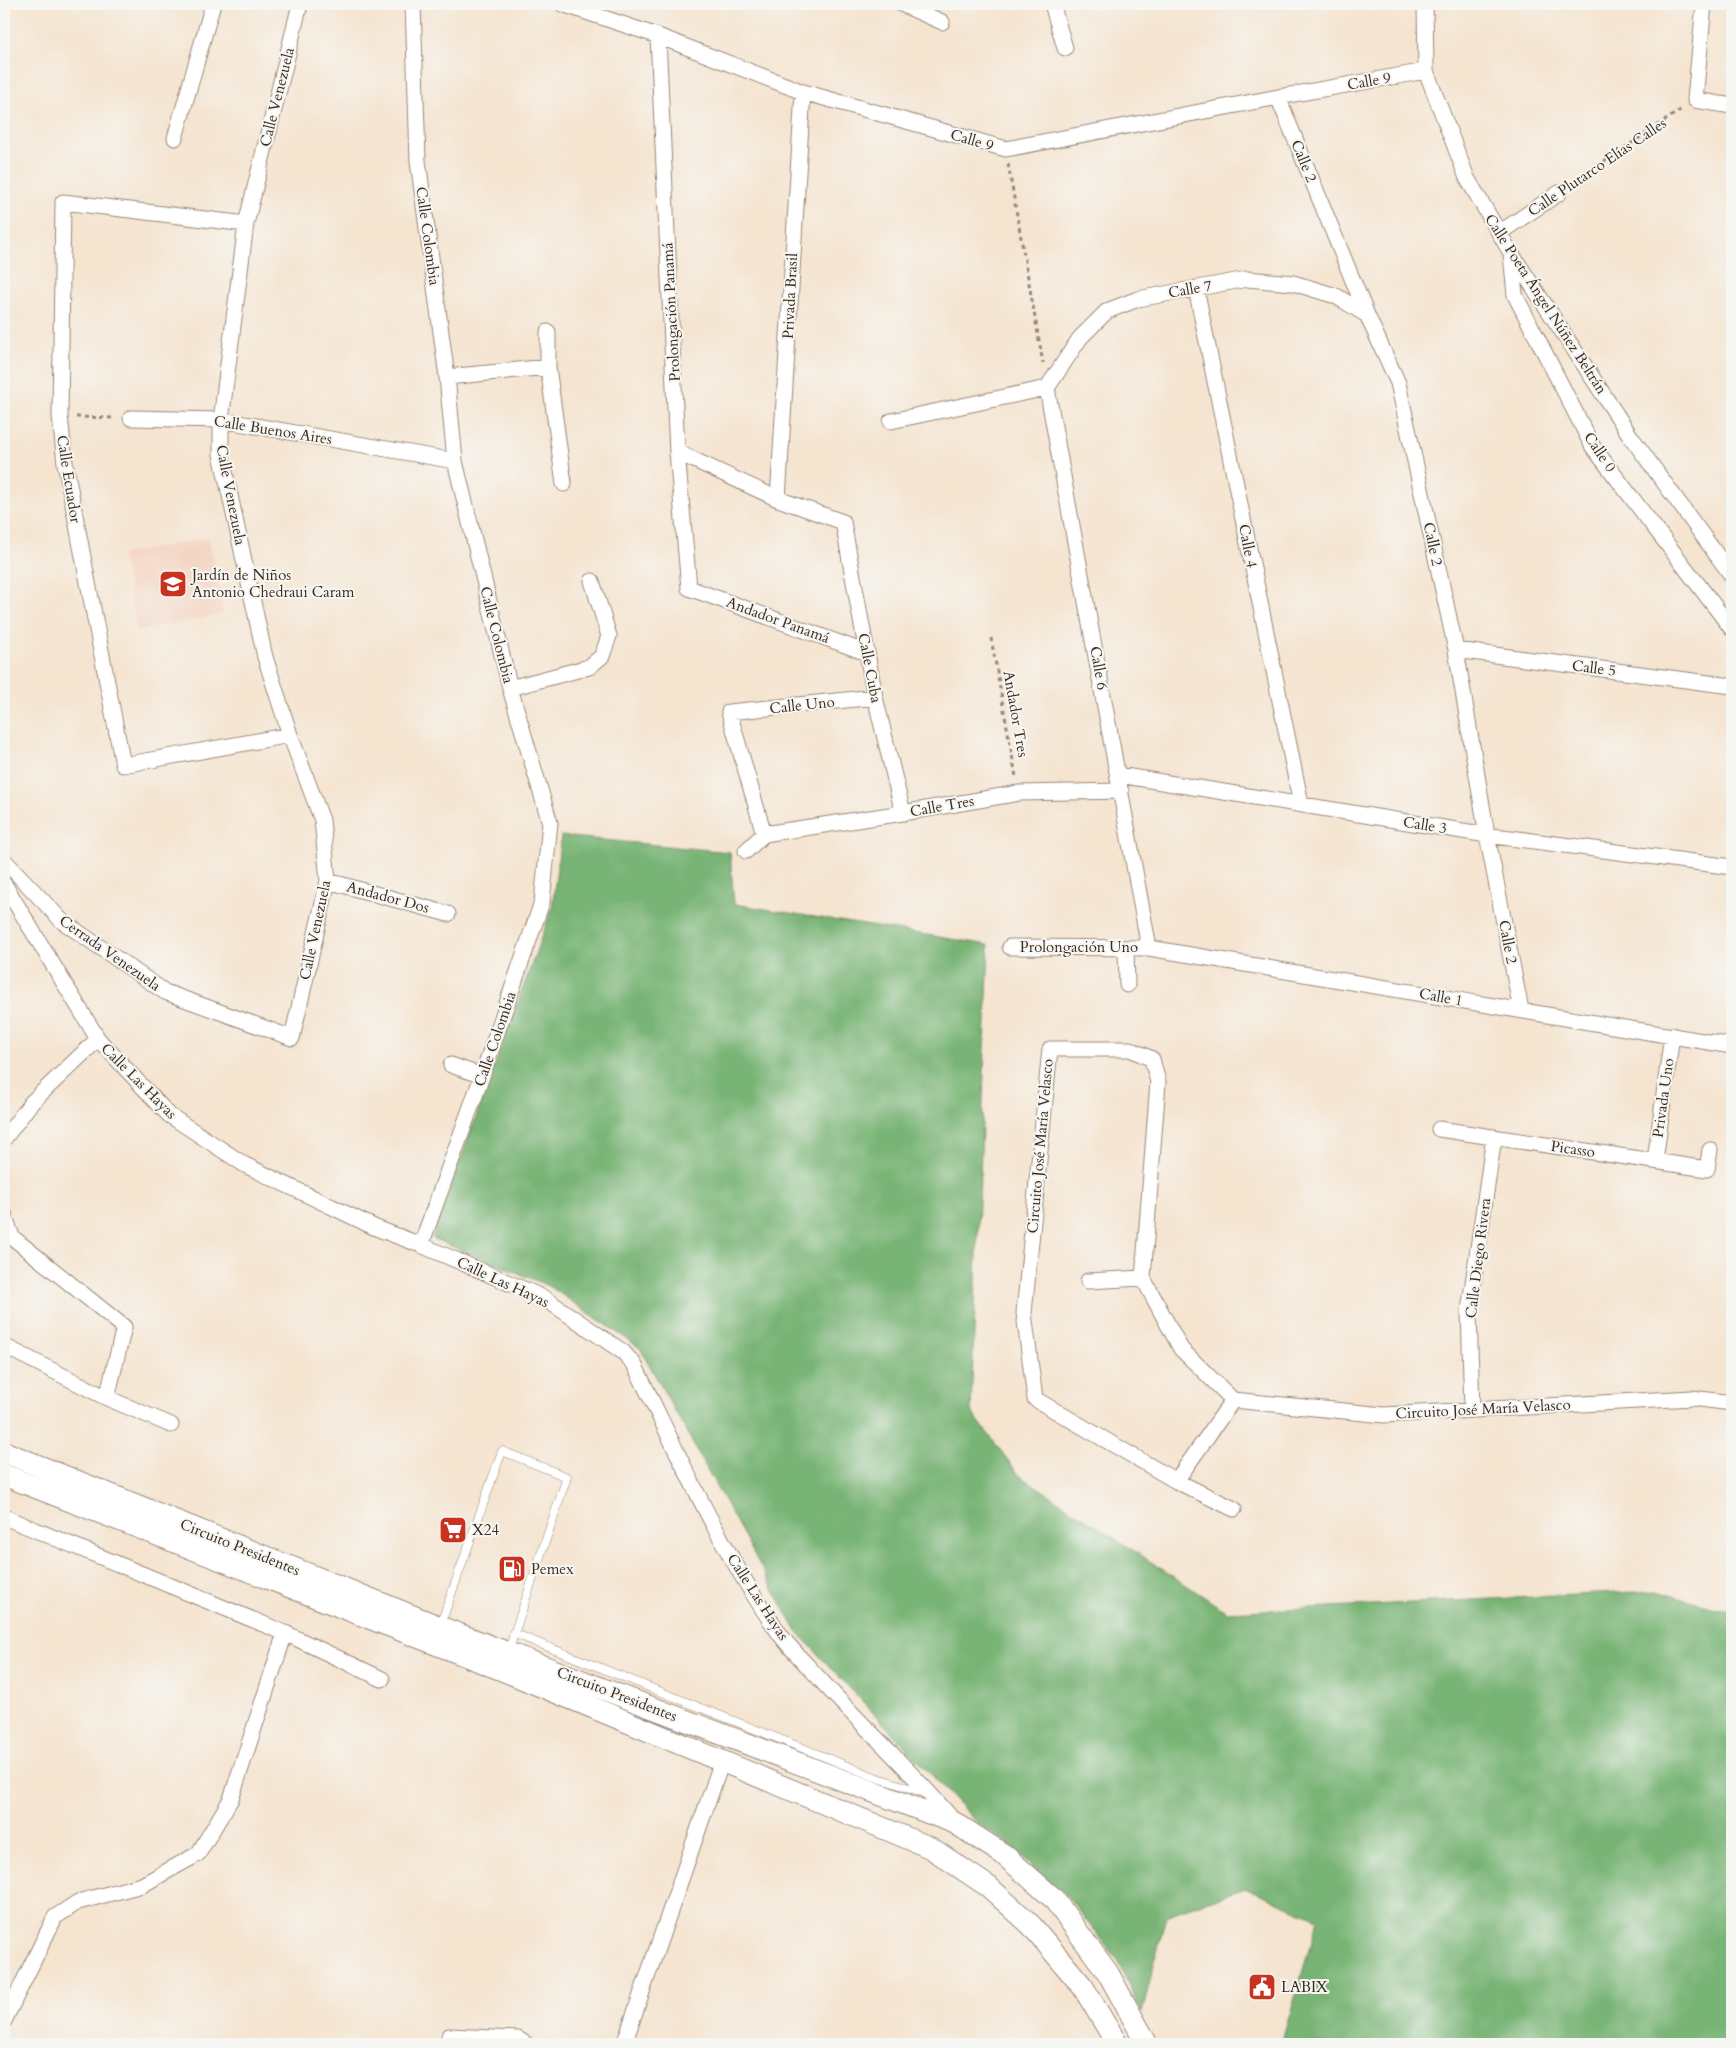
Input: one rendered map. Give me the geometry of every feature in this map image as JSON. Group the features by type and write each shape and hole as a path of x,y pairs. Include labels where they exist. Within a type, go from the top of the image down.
{"main road":[{"name":"Circuito Presidentes","path":"4,1452 436,1635"},
{"name":"Circuito Presidentes","path":"4,1475 436,1635 508,1652 955,1823 1003,1854 1053,1898 1108,1972 1147,2044"},
{"name":"Circuito Presidentes","path":"508,1652 722,1761 931,1848 989,1887 1031,1925 1083,1987 1117,2044"}],"street":[{"path":"175,138 213,4"},
{"name":"Calle Venezuela","path":"292,1038 328,881 322,820 290,734 265,657 220,454 221,420 246,224 300,4"},
{"name":"Calle Colombia","path":"413,4 418,162 447,377 455,461 510,688 550,823 542,902 421,1245"},
{"name":"Calle 9","path":"562,4 658,36 803,92 1006,149 1426,70"},
{"path":"901,4 942,22"},
{"path":"1052,4 1065,48"},
{"name":"Calle Poeta Ángel Núñez Beltrán","path":"1425,4 1426,70 1466,178 1511,253 1631,437 1732,576"},
{"path":"1704,4 1695,100 1732,106"},
{"name":"Prolongación Panamá","path":"658,36 677,452 689,588"},
{"name":"Privada Brasil","path":"778,499 803,92"},
{"name":"Calle 2","path":"1278,97 1367,315 1398,383 1456,650 1487,835 1521,1010"},
{"name":"Calle Plutarco Elías Calles","path":"1500,233 1559,192"},
{"name":"Calle Ecuador","path":"246,224 62,202 60,416 65,463 123,765 290,734"},
{"name":"Calle 0","path":"1511,253 1514,295 1593,447 1732,629"},
{"name":"Calle 7","path":"1047,388 1080,338 1107,311 1138,299 1247,279 1292,283 1336,296 1367,315"},
{"name":"Calle 4","path":"1196,288 1301,804"},
{"path":"548,332 548,367 564,484"},
{"path":"447,377 548,367"},
{"path":"891,421 1047,388"},
{"name":"Calle 6","path":"1047,388 1122,791 1149,948"},
{"name":"Calle Buenos Aires","path":"131,418 221,420 455,461"},
{"path":"677,452 778,499"},
{"name":"Calle Cuba","path":"778,499 843,522 875,697 903,813"},
{"path":"510,688 589,667 602,656 609,636 592,581"},
{"name":"Andador Panamá","path":"689,588 867,653"},
{"name":"Calle 5","path":"1456,650 1732,686"},
{"name":"Calle Uno","path":"764,834 729,712 875,697"},
{"name":"Calle 3","path":"1118,775 1487,835 1732,867"},
{"name":"Calle Tres","path":"764,834 1019,793 1122,791"},
{"path":"746,851 764,834"},
{"name":"Cerrada Venezuela","path":"4,860 62,921 165,992 292,1038"},
{"name":"Andador Dos","path":"328,881 448,914"},
{"name":"Calle Las Hayas","path":"4,884 98,1039 169,1115 245,1165 376,1228 421,1245 544,1298 623,1352 634,1364 704,1507 732,1558 780,1634 843,1705 932,1795 955,1823"},
{"name":"Prolongación Uno","path":"1010,947 1149,948"},
{"path":"1126,948 1127,984"},
{"name":"Calle 1","path":"1149,948 1732,1046"},
{"name":"Privada Uno","path":"1655,1161 1672,1035"},
{"path":"4,1139 31,1103 98,1039"},
{"name":"Circuito José María Velasco","path":"1144,1278 1158,1082 1152,1059 1130,1049 1050,1048 1024,1314 1035,1398 1176,1481"},
{"path":"451,1065 482,1076"},
{"name":"Picasso","path":"1439,1129 1707,1168 1710,1150"},
{"name":"Calle Diego Rivera","path":"1472,1410 1470,1311 1494,1137"},
{"path":"4,1214 12,1237 124,1326 107,1398"},
{"path":"1088,1280 1144,1278 1181,1349 1233,1400 1176,1481 1234,1509"},
{"path":"4,1346 107,1398 171,1425"},
{"name":"Circuito José María Velasco","path":"1233,1400 1384,1414 1692,1398 1732,1403"},
{"path":"4,1517 285,1633 382,1679"},
{"path":"4,2021 55,1917 78,1902 142,1885 198,1854 231,1800 285,1633"},
{"path":"624,2044 722,1761"},
{"path":"449,2036 518,2039 526,2044"}],"lane":[{"path":"436,1635 502,1451 567,1477 508,1652 932,1795"}],"path":[{"name":"Calle Plutarco Elías Calles","path":"1559,192 1695,100"},
{"path":"1006,149 1047,388"},
{"path":"60,416 131,418"},
{"name":"Andador Tres","path":"990,638 1019,793"}],"shaded area":[{"name":"Jardín de Niños Antonio Chedraui Caram","path":"209,538 223,614 137,631 122,554"}],"green space":[{"path":"561,836 730,852 734,904 989,945 971,1411 1019,1475 1227,1612 1656,1591 1732,1613 1732,2044 1281,2044 1318,1919 1245,1888 1166,1916 1142,2013 1117,1960 1067,1896 1008,1844 976,1822 797,1632 640,1348 549,1286 432,1238 552,908"}],"place":[{"name":"Jardín de Niños Antonio Chedraui Caram","path":"173,584"},
{"name":"X24","path":"453,1530"},
{"name":"Pemex","path":"512,1569"},
{"name":"LABIX","path":"1262,1987"}]}
